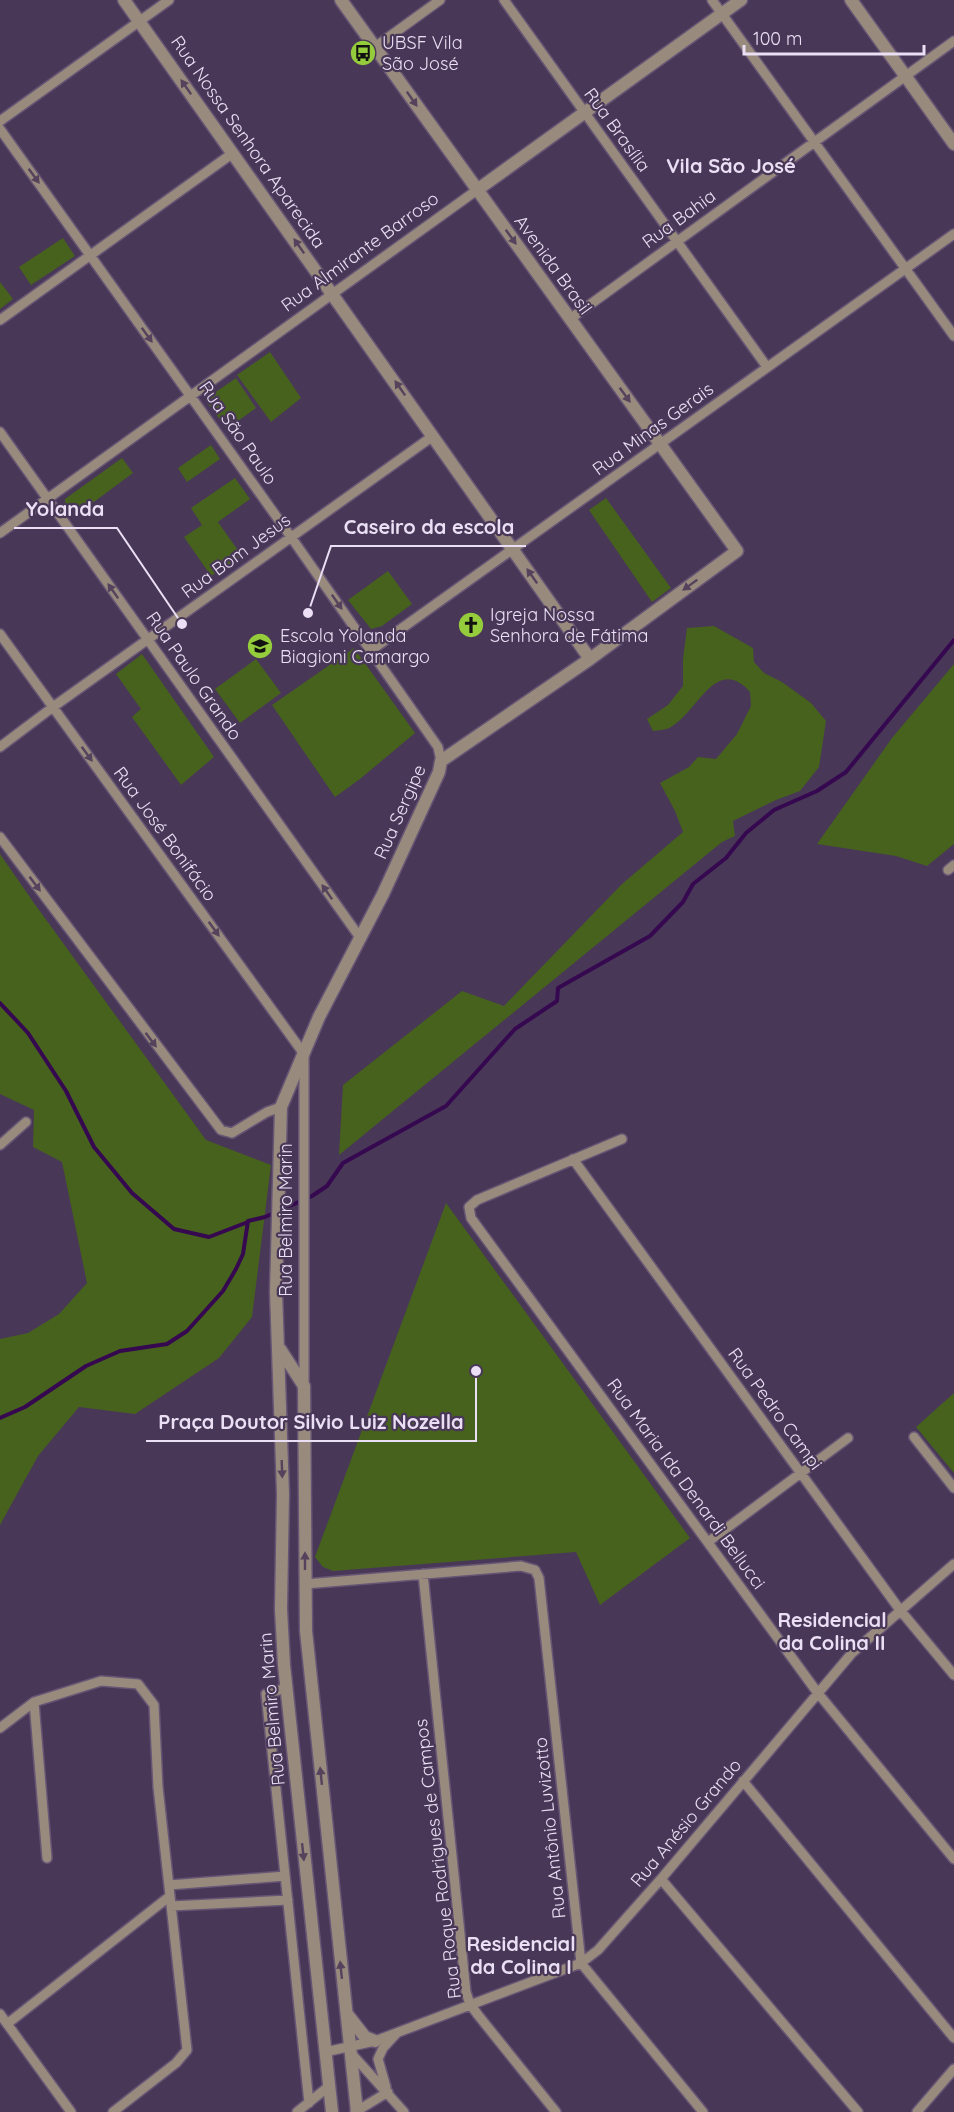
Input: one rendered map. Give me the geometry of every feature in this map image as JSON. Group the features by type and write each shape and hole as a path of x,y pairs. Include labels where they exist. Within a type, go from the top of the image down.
{"street":[{"name":"Rua Nossa Senhora Aparecida","path":"124,0 590,659"},
{"path":"0,121 169,0"},
{"name":"Avenida Brasil","path":"341,0 737,551"},
{"path":"375,47 440,0"},
{"name":"Rua Brasília","path":"504,0 767,367"},
{"path":"712,0 954,336"},
{"name":"Rua Almirante Barroso","path":"0,532 741,0"},
{"path":"851,0 954,144"},
{"name":"Rua Bahia","path":"570,319 954,41"},
{"name":"Rua São Paulo","path":"0,129 438,747 441,761"},
{"path":"0,320 233,153"},
{"name":"Rua Minas Gerais","path":"370,651 954,234"},
{"name":"Rua Paulo Grando","path":"0,432 361,939"},
{"name":"Rua Bom Jesus","path":"0,747 147,639 434,436"},
{"name":"Rua Sergipe","path":"281,1107 319,1017 383,894 439,772 441,761 590,659 737,551"},
{"name":"Rua José Bonifácio","path":"0,634 304,1054"},
{"path":"0,837 220,1130 232,1133 267,1112 281,1107"},
{"name":"Rua Belmiro Marin","path":"304,1054 305,1584 308,1642 356,2112"},
{"name":"Rua Belmiro Marin","path":"281,1107 276,1292 283,1494 281,1609 286,1688 332,2112"},
{"path":"0,1145 26,1122"},
{"path":"573,1160 622,1139"},
{"name":"Rua Maria Ida Denardi Bellucci","path":"573,1160 477,1200 469,1208 471,1218 817,1692 954,1859"},
{"name":"Rua Pedro Campi","path":"573,1160 900,1610 954,1675"},
{"path":"279,1348 304,1386"},
{"path":"914,1437 954,1488"},
{"path":"708,1542 848,1438"},
{"name":"Rua Anésio Grando","path":"325,2052 349,2050 397,2033 581,1963 598,1950 852,1653 954,1564"},
{"name":"Rua Antônio Luvizotto","path":"423,1574 521,1566 535,1570 539,1578 581,1963"},
{"path":"305,1584 423,1574"},
{"name":"Rua Roque Rodrigues de Campos","path":"423,1574 466,1992 470,2004 556,2112"},
{"path":"0,1728 34,1702 100,1681 138,1684 154,1705 158,1787 186,2050 176,2063 113,2112"},
{"path":"286,1688 266,1694 309,2103"},
{"path":"34,1702 47,1858"},
{"path":"743,1781 954,2038"},
{"path":"169,1885 285,1876"},
{"path":"661,1879 858,2112"},
{"path":"7,2024 170,1896"},
{"path":"171,1906 288,1900"},
{"path":"581,1963 703,2112"},
{"path":"345,2011 365,2037 375,2041"},
{"path":"0,2014 71,2112"},
{"path":"388,2092 378,2059 382,2048 397,2033"},
{"path":"349,2050 404,2112"},
{"path":"917,2112 954,2068"},
{"path":"297,2112 328,2087"},
{"path":"356,2112 388,2092"}],"green space":[{"path":"63,238 75,256 31,285 19,267"},
{"path":"0,282 13,299 0,309"},
{"path":"270,352 301,398 271,422 237,375"},
{"path":"236,378 256,408 227,429 206,401"},
{"path":"211,445 220,459 187,482 178,468"},
{"path":"122,458 133,473 75,516 65,503 65,499"},
{"path":"235,478 250,499 218,522 242,556 211,576 184,537 202,525 191,508"},
{"path":"606,498 671,588 652,602 589,510"},
{"path":"388,571 412,604 382,626 371,629 348,600"},
{"path":"714,626 753,648 754,662 764,673 782,682 811,703 826,721 819,767 800,791 733,821 735,836 722,842 339,1155 343,1085 462,991 504,1006 622,884 683,832 660,783 689,767 698,757 716,759 737,734 751,706 750,692 738,682 727,679 717,682 681,720 669,728 653,731 647,719 668,705 683,686 683,659 687,628"},
{"path":"354,648 415,733 335,797 272,705"},
{"path":"142,654 214,757 181,785 132,717 141,709 116,674"},
{"path":"256,659 281,693 240,723 215,689"},
{"path":"954,664 954,844 927,866 896,856 817,844 892,738"},
{"path":"0,854 206,1140 271,1165 252,1317 219,1358 135,1414 79,1407 38,1456 0,1525 0,1339 28,1333 59,1314 87,1283 62,1162 33,1147 34,1110 0,1094"},
{"path":"446,1203 690,1538 600,1605 576,1552 333,1571 323,1567 315,1557"},
{"path":"954,1393 954,1473 916,1427"}],"waterway":[{"path":"0,1418 25,1407 86,1366 120,1351 167,1344 187,1331 223,1291 236,1269 243,1254 248,1221 265,1217 312,1196 327,1186 343,1163 446,1106 515,1029 557,1001 558,988 650,936 683,902 693,884 726,858 746,833 774,810 817,791 846,772 954,640"},
{"path":"0,1003 28,1033 66,1091 94,1147 132,1193 174,1229 209,1237 248,1222"}],"place":[{"name":"UBSF Vila São José","path":"363,53"},
{"name":"Caseiro da escola","path":"308,613"},
{"name":"Yolanda","path":"182,624"},
{"name":"Igreja Nossa Senhora de Fátima","path":"471,625"},
{"name":"Escola Yolanda Biagioni Camargo","path":"260,646"},
{"name":"Praça Doutor Silvio Luiz Nozella","path":"476,1371"}],"district":[{"name":"Vila São José","path":"731,166"},
{"name":"Residencial da Colina II","path":"832,1632"},
{"name":"Residencial da Colina I","path":"521,1956"}]}
